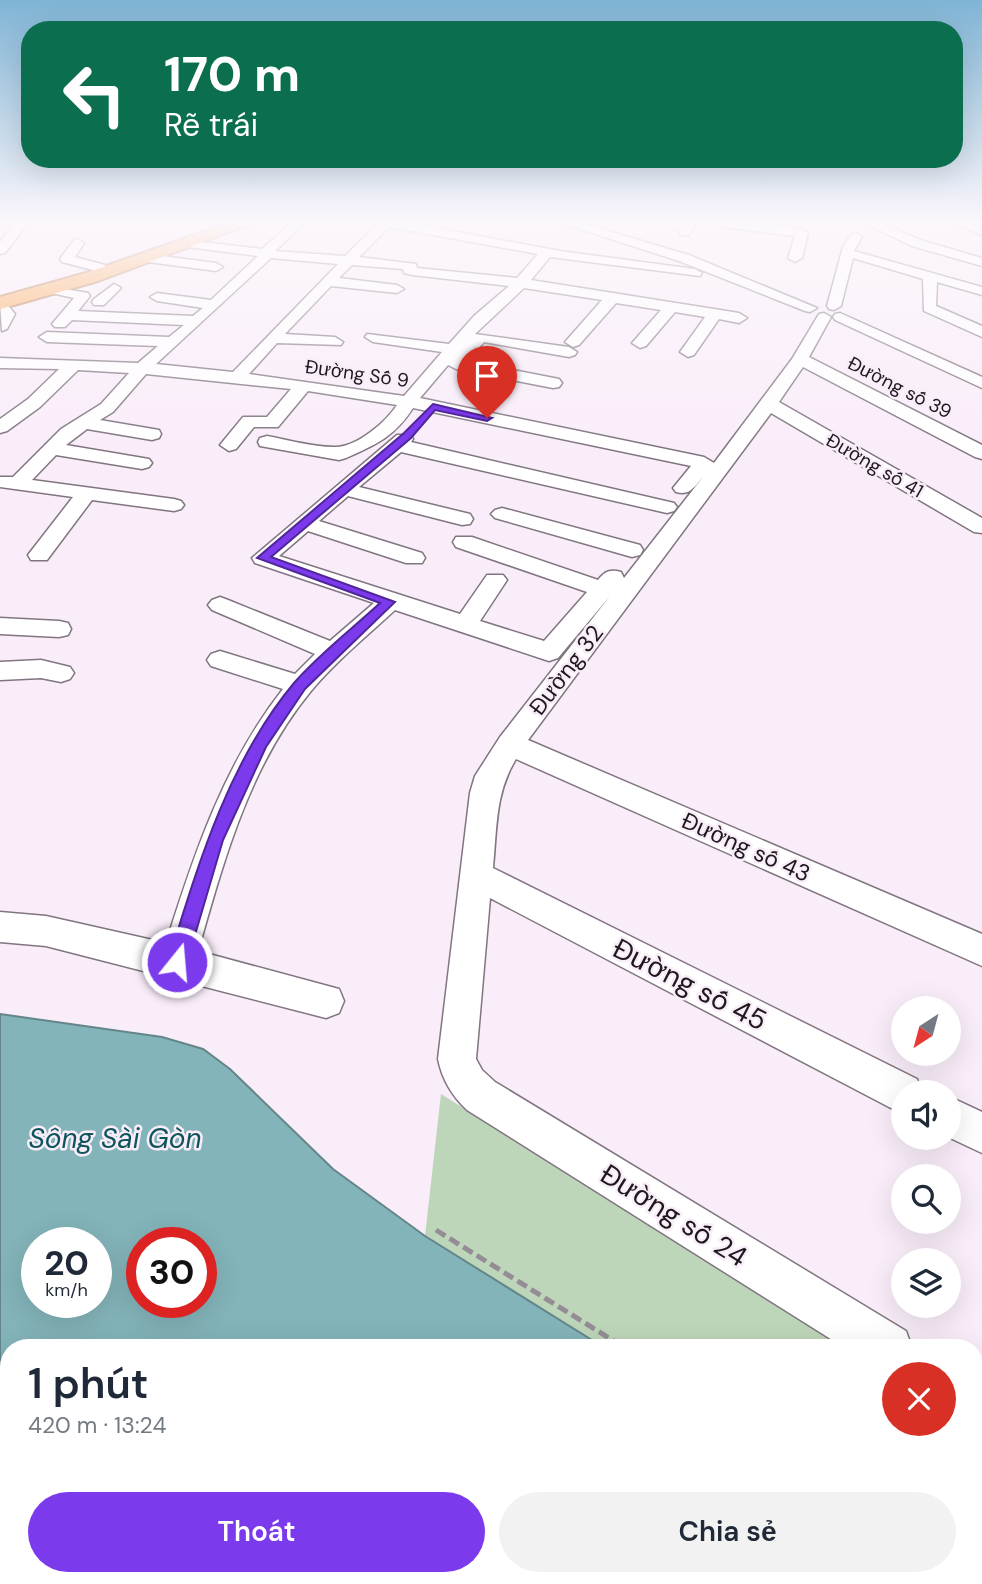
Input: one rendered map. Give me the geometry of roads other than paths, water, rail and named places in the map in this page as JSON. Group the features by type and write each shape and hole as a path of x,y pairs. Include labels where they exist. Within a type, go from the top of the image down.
{"highway":[{"path":"0,304 25,297"}],"street":[{"path":"82,297 69,315 42,342 173,342"},
{"path":"104,297 99,302 131,307"},
{"path":"156,297 215,305"},
{"path":"9,483 68,433 107,408 143,367 224,297"},
{"path":"237,377 313,297"},
{"path":"267,442 333,454 344,453 385,432 421,404 479,319 504,297"},
{"path":"481,337 571,347 613,297 739,318"},
{"path":"790,297 826,310"},
{"path":"795,297 982,383"},
{"name":"Đường 32","path":"464,1079 459,1073 457,1059 485,793 490,776 510,744 769,404 800,359 831,297"},
{"path":"929,297 929,308 982,332"},
{"path":"0,304 9,314 2,326"},
{"path":"640,343 672,307"},
{"path":"688,352 715,314"},
{"path":"69,315 197,321"},
{"path":"454,357 481,337 491,323"},
{"path":"373,337 553,383"},
{"path":"273,338 335,342"},
{"name":"Đường số 39","path":"800,359 982,453"},
{"name":"Đường Số 9","path":"0,363 143,367 303,386 421,404 704,463 667,507"},
{"path":"6,423 34,403 73,365"},
{"path":"229,445 249,421 272,424 303,386"},
{"path":"397,444 667,507 604,590 549,652 389,602 263,558 419,425 421,404"},
{"name":"Đường số 41","path":"769,404 982,527"},
{"path":"84,423 152,434"},
{"path":"52,449 142,463"},
{"path":"9,483 174,505"},
{"path":"347,485 604,590"},
{"path":"39,555 86,494"},
{"path":"502,514 632,550"},
{"path":"303,523 414,558"},
{"path":"464,626 495,580"},
{"path":"177,962 215,840 260,744 300,685 389,602"},
{"path":"220,605 335,653"},
{"path":"0,626 59,629"},
{"path":"220,660 300,685"},
{"path":"0,671 41,669 61,673"},
{"name":"Đường số 43","path":"510,744 982,950"},
{"name":"Đường số 45","path":"477,876 891,1087"},
{"path":"0,927 46,931 326,1001"},
{"name":"Đường số 24","path":"464,1079 481,1096 874,1339"},
{"path":"961,1122 982,1133"}],"water":[{"name":"Sông Sài Gòn","path":"0,1014 162,1037 203,1049 230,1069 333,1169 425,1236 590,1339 0,1339"}]}
